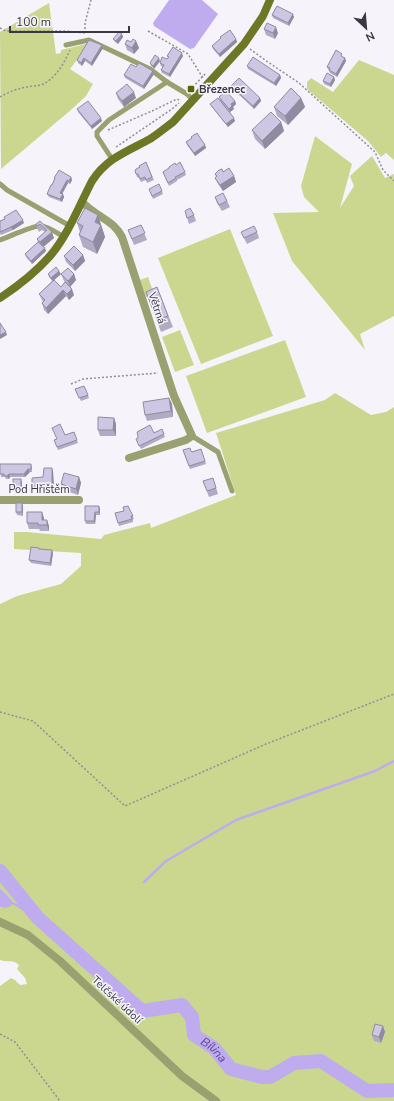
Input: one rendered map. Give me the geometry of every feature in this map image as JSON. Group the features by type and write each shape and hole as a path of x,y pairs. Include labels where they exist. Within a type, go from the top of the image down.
{"street":[{"path":"0,298 20,284 50,256 64,237 97,173 112,159 161,132 173,122 244,44 263,16 270,0"},
{"name":"Větrná","path":"82,202 119,230 174,396 192,436"},
{"path":"129,458 186,440 192,436"},
{"name":"Pod Hřištěm","path":"0,500 79,500"},
{"name":"Telčské údolí","path":"0,922 28,935 60,961 182,1076 216,1101"}],"lane":[{"path":"66,45 89,40 150,69 194,100"},
{"path":"112,159 97,134 99,130 109,120 168,82"},
{"path":"0,184 70,226"},
{"path":"0,240 40,226 64,237"},
{"path":"192,436 218,452 232,491"}],"path":[{"path":"0,28 6,31 66,31 85,33 85,23 91,0"},
{"path":"148,31 178,50 188,54 208,84"},
{"path":"0,97 15,90 40,85 48,81 62,66 74,43"},
{"path":"244,44 299,83 375,152 383,170 394,181"},
{"path":"97,134 130,122 177,99 181,101"},
{"path":"71,384 83,379 166,372"},
{"path":"0,712 33,721 125,806 266,744 394,694"},
{"path":"0,1034 15,1042 60,1101"}],"green space":[{"path":"49,3 56,54 61,53 61,50 90,43 70,69 93,84 86,96 72,109 1,169 0,32"},
{"path":"359,60 394,75 394,160 386,153 381,157 368,141 307,89 307,82 311,78 333,92"},
{"path":"315,136 352,164 340,208 354,186 350,176 372,156 385,178 394,174 394,316 360,334 365,350 292,261 273,213 319,212 304,197 301,186"},
{"path":"230,229 273,336 201,364 158,258"},
{"path":"148,277 154,294 146,297 140,280"},
{"path":"180,330 194,365 175,372 162,337"},
{"path":"285,340 306,397 207,433 186,376"},
{"path":"335,393 371,415 386,412 394,407 394,1101 0,1101 0,986 11,978 20,985 27,984 25,978 17,969 19,965 17,963 0,960 0,907 3,908 12,900 0,888 0,604 17,596 61,584 81,566 81,553 14,549 14,532 101,539 104,535 150,523 151,528 236,495 216,433 325,400"}],"shaded area":[{"path":"169,0 202,0 218,14 194,48 190,49 154,26 153,23"},
{"path":"0,888 12,900 12,905 3,908 0,907"}],"building":[{"path":"277,6 293,14 288,23 272,15"},
{"path":"267,23 276,27 273,33 264,29"},
{"path":"230,30 236,39 219,54 212,46 221,38 220,37"},
{"path":"119,32 122,34 116,41 113,39"},
{"path":"133,39 136,41 132,48 125,44 127,40 131,42"},
{"path":"89,40 102,45 91,63 84,58 81,63 77,60"},
{"path":"173,47 182,53 169,74 161,70 164,65 160,63 162,57 167,59 169,57 167,56"},
{"path":"336,50 345,58 336,74 327,67"},
{"path":"155,55 159,58 153,66 150,63"},
{"path":"253,57 280,75 274,83 247,66"},
{"path":"139,63 153,71 143,86 124,75 131,64 136,67"},
{"path":"327,73 334,77 330,84 323,81"},
{"path":"239,78 260,98 253,106 231,86"},
{"path":"127,84 134,92 122,101 116,93"},
{"path":"291,88 301,98 285,116 274,107"},
{"path":"226,91 235,101 231,104 232,106 229,109 219,97"},
{"path":"218,98 234,118 226,124 210,104"},
{"path":"88,101 101,118 91,126 77,109"},
{"path":"271,112 281,122 262,141 252,130"},
{"path":"197,133 205,145 194,153 186,142"},
{"path":"146,162 152,177 146,180 145,177 140,179 135,171 140,167 139,166"},
{"path":"180,162 185,172 175,177 176,178 168,183 163,172 175,163 176,165"},
{"path":"229,168 234,176 220,185 215,178 217,176 215,174 219,170 222,169 223,172"},
{"path":"59,170 71,177 69,181 67,180 60,193 63,194 60,199 47,194"},
{"path":"159,184 162,191 152,196 149,189"},
{"path":"223,193 227,201 219,205 215,197"},
{"path":"85,208 98,215 95,222 101,225 93,242 79,235 83,226 77,223"},
{"path":"190,208 194,215 187,218 185,211"},
{"path":"16,210 23,220 0,232 0,221"},
{"path":"40,221 52,232 40,242 37,239 47,230 40,224 37,226 36,224"},
{"path":"141,225 145,233 132,239 128,230"},
{"path":"254,226 257,232 244,238 241,232"},
{"path":"38,242 45,248 31,261 25,254"},
{"path":"74,246 83,255 73,265 64,256"},
{"path":"56,267 59,271 51,278 48,274"},
{"path":"68,268 74,274 68,281 61,274"},
{"path":"54,280 61,287 65,282 72,289 67,294 63,290 46,308 42,303 45,300 39,294"},
{"path":"157,287 168,316 157,320 146,292"},
{"path":"0,323 6,332 0,335"},
{"path":"84,386 88,395 79,398 75,389"},
{"path":"169,398 171,411 145,415 143,402"},
{"path":"98,417 114,418 113,430 98,430"},
{"path":"60,424 65,435 74,432 77,440 57,447 54,440 57,439 52,428"},
{"path":"150,425 154,433 162,429 164,434 139,446 136,439 138,438 137,432"},
{"path":"190,448 192,452 201,449 205,461 189,466 183,450"},
{"path":"0,464 31,464 31,469 28,469 24,474 9,474 5,476 4,474 0,474"},
{"path":"44,468 52,468 52,486 47,486 46,489 44,489 42,486 32,486 32,478 43,477"},
{"path":"64,473 79,477 76,489 61,484"},
{"path":"213,478 216,488 207,491 203,481"},
{"path":"13,479 21,479 21,487 13,487"},
{"path":"16,503 22,503 22,512 16,512"},
{"path":"85,506 99,506 99,512 95,512 94,521 85,521"},
{"path":"128,506 133,516 131,516 132,519 118,523 115,513 124,511 123,507"},
{"path":"27,512 42,512 42,520 47,520 47,525 27,523"},
{"path":"31,547 52,550 50,563 29,560"},
{"path":"375,1024 383,1026 379,1037 372,1035"}],"waterway":[{"path":"144,882 166,861 236,820 375,771 394,761"},
{"name":"Bílina","path":"0,871 38,918 142,1011 182,1005 192,1017 194,1035 214,1048 231,1069 262,1077 270,1077 294,1063 321,1061 367,1091 394,1090"},
{"path":"11,902 38,918"}],"place":[{"name":"Březenec","path":"191,89"}]}
